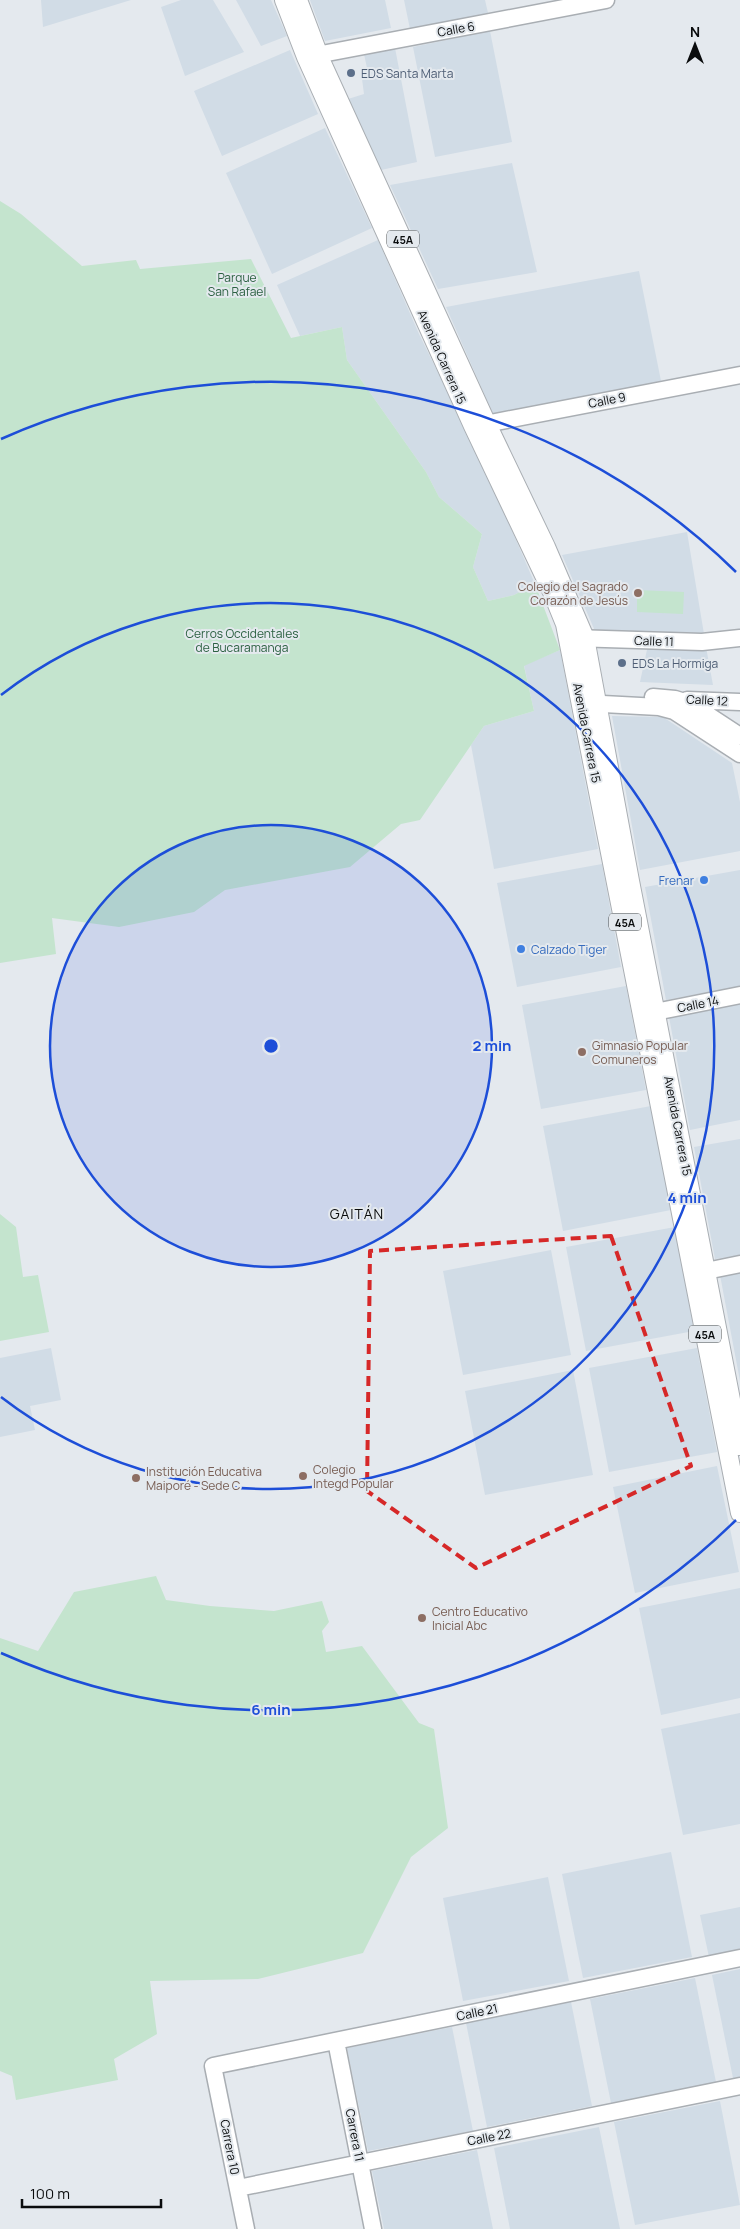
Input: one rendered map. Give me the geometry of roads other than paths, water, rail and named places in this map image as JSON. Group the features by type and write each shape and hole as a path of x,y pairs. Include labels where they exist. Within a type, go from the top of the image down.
{"main road":[{"name":"Avenida Carrera 15","path":"284,0 312,56 480,425 549,555 577,638 740,1513"},
{"name":"Avenida Carrera 15","path":"298,0 312,56"},
{"name":"Avenida Carrera 15","path":"588,698 656,1012 740,1446"}],"street":[{"name":"Calle 6","path":"312,56 606,0"},
{"name":"Calle 9","path":"480,425 740,375"},
{"name":"Calle 11","path":"577,638 702,642 740,638"},
{"name":"Calle 12","path":"588,698 740,702"},
{"path":"588,698 659,707 674,711 740,754"},
{"path":"675,699 699,709 740,736"},
{"name":"Calle 14","path":"656,1012 740,995"},
{"path":"706,1271 740,1264"},
{"name":"Calle 21","path":"213,2066 740,1958"},
{"name":"Carrera 11","path":"336,2041 374,2229"},
{"name":"Carrera 10","path":"213,2066 246,2229"},
{"name":"Calle 22","path":"238,2188 740,2086"}],"place":[{"name":"EDS Santa Marta","path":"351,73"},
{"name":"Colegio del Sagrado Corazón de Jesús","path":"638,593"},
{"name":"EDS La Hormiga","path":"622,663"},
{"name":"Frenar","path":"704,880"},
{"name":"Calzado Tiger","path":"521,949"},
{"name":"Gimnasio Popular Comuneros","path":"582,1052"},
{"name":"Colegio Integd Popular","path":"303,1476"},
{"name":"Institución Educativa Maiporé - Sede C","path":"136,1478"},
{"name":"Centro Educativo Inicial Abc","path":"422,1618"}],"district":[{"name":"GAITÁN","path":"357,1213"}],"park label":[{"name":"Parque San Rafael","path":"237,284"},
{"name":"Cerros Occidentales de Bucaramanga","path":"242,640"}]}
